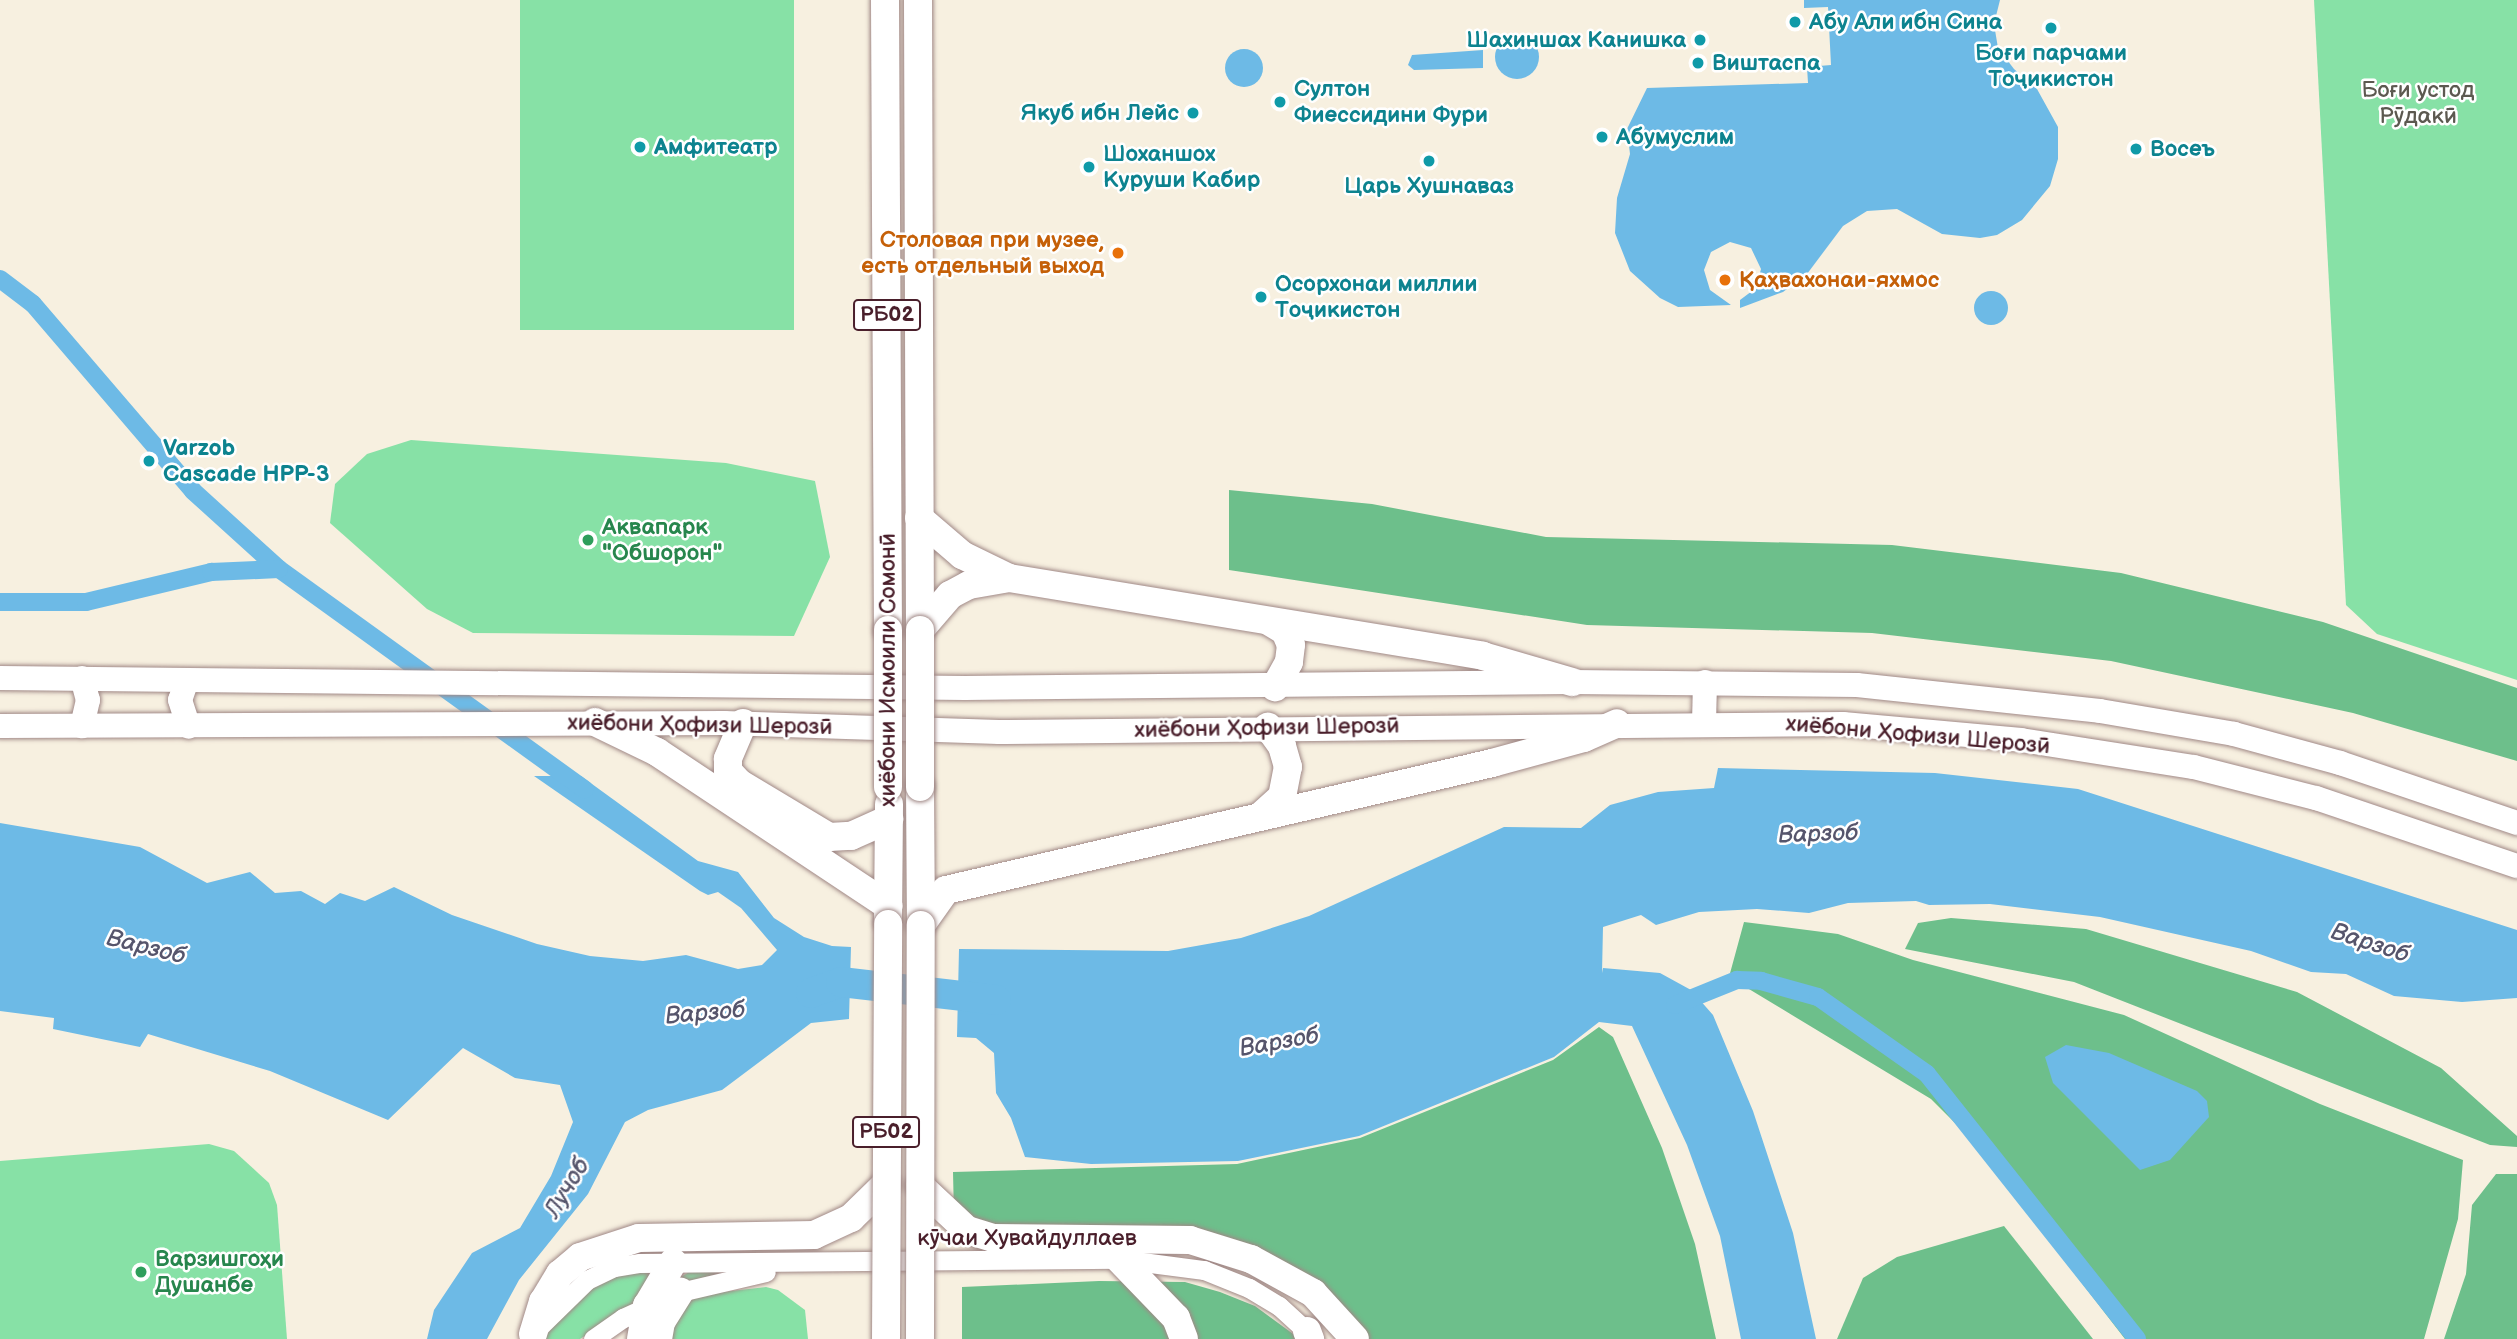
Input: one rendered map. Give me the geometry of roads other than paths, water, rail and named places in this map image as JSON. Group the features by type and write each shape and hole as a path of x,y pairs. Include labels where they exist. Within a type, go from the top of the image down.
{"highway":[{"name":"хиёбони Исмоили Сомонӣ","path":"885,0 889,819 886,1339"},
{"name":"хиёбони Исмоили Сомонӣ","path":"918,0 920,1339"},
{"path":"919,518 962,555 1009,578 1270,622 1309,624 1483,656 1572,682"},
{"path":"920,629 950,595 969,585 1009,578"},
{"path":"1270,622 1285,631 1291,645 1289,662 1275,687"},
{"path":"595,722 657,752 889,915"},
{"path":"743,723 728,759 728,771 740,783 829,837 851,836 889,819"},
{"path":"921,925 946,890 1263,814 1315,806 1558,747 1617,723"},
{"path":"1263,814 1282,797 1288,767 1282,746 1268,727"},
{"path":"921,859 933,881 946,890"},
{"path":"532,1336 543,1302 560,1274 580,1257 639,1238 814,1235 851,1218 886,1184"},
{"path":"920,1186 967,1230 993,1238 1190,1240 1251,1259 1313,1293 1354,1339"},
{"path":"1119,1259 1176,1318 1184,1339"},
{"path":"642,1339 647,1306 673,1262"},
{"path":"658,1339 661,1322 680,1292"}],"main road":[{"name":"хиёбони Ҳофизи Шерозӣ","path":"0,678 402,685 1275,687 1705,681 1895,687 2197,727 2340,763 2517,823"},
{"path":"82,678 88,700 82,726"},
{"path":"187,680 180,700 189,727"},
{"path":"1704,723 1705,681"},
{"name":"хиёбони Ҳофизи Шерозӣ","path":"0,726 189,727 595,722 743,723 999,732 1617,723 1843,724 1930,731 2181,765 2316,798 2517,866"}],"street":[{"name":"кӯчаи Хувайдуллаев","path":"532,1336 587,1280 614,1267 673,1262 800,1264 1119,1259 1204,1270 1279,1306 1311,1336"},
{"name":"кӯчаи Хувайдуллаев","path":"593,1339 647,1306 680,1292 800,1264"}],"water":[{"path":"1804,0 2000,0 1994,24 1998,48 2014,69 2037,89 2058,127 2058,159 2050,186 2022,220 1997,235 1980,238 1942,234 1897,209 1867,211 1843,226 1807,274 1783,292 1740,308 1740,300 1756,288 1761,269 1751,248 1730,242 1711,252 1704,270 1710,290 1731,305 1678,307 1660,298 1630,271 1615,233 1617,198 1630,154 1627,129 1647,88 1808,83 1807,67 1831,65 1828,7 1804,8"},
{"path":"1517,35 1532,42 1539,57 1532,72 1517,79 1502,72 1495,57 1502,42"},
{"path":"1244,49 1257,55 1263,68 1257,81 1244,87 1231,81 1225,68 1231,55"},
{"path":"1483,50 1483,68 1414,70 1408,65 1412,55"},
{"path":"1991,291 2003,296 2008,308 2003,320 1991,325 1979,320 1974,308 1979,296"},
{"path":"1718,768 1935,773 2078,789 2517,930 2517,998 2462,1002 2394,996 2346,974 2311,972 2251,951 2100,917 1990,904 1929,905 1916,901 1848,903 1809,913 1757,909 1699,912 1656,925 1641,915 1603,927 1602,973 1603,968 1660,973 1691,990 1713,1015 1753,1111 1793,1233 1816,1339 1741,1339 1720,1236 1687,1145 1632,1026 1599,1022 1554,1057 1359,1136 1238,1161 1091,1164 1025,1157 1011,1118 996,1093 994,1053 976,1038 957,1037 959,949 1168,951 1241,938 1309,916 1504,827 1581,828 1610,805 1658,792 1714,788"},
{"name":"Лучоб","path":"534,776 581,776 698,861 738,872 774,918 804,937 832,946 851,947 849,1019 811,1023 722,1090 648,1110 625,1122 588,1194 519,1280 487,1339 427,1339 434,1310 472,1253 520,1228 551,1176 573,1122 560,1085 515,1078 463,1048 388,1120 270,1071 148,1034 140,1047 53,1029 54,1018 0,1011 0,823 140,847 207,883 250,872 275,893 301,891 325,904 340,893 365,901 394,887 452,915 537,944 590,956 643,961 686,955 738,969 762,965 777,950 741,908 718,892 708,895 700,891"},
{"path":"2066,1045 2109,1053 2197,1091 2207,1101 2209,1117 2170,1160 2140,1170 2053,1083 2045,1057"}],"waterway":[{"path":"0,279 33,304 193,491 279,569 585,790"},
{"path":"0,602 86,602 211,572 279,569"},
{"path":"1675,1005 1737,980 1761,981 1818,997 1927,1074 2137,1339"},
{"name":"Варзоб","path":"811,993 841,982 996,1000"}],"place":[{"name":"Абу Али ибн Сина","path":"1795,22"},
{"name":"Боғи парчами Тоҷикистон","path":"2051,28"},
{"name":"Шахиншах Канишка","path":"1700,40"},
{"name":"Виштаспа","path":"1698,63"},
{"name":"Султон Фиессидини Фури","path":"1280,102"},
{"name":"Якуб ибн Лейс","path":"1193,113"},
{"name":"Абумуслим","path":"1602,137"},
{"name":"Aмфитеатр","path":"640,147"},
{"name":"Восеъ","path":"2136,149"},
{"name":"Царь Хушнаваз","path":"1429,161"},
{"name":"Шоханшох Куруши Кабир","path":"1089,167"},
{"name":"Столовая при музее, есть отдельный выход","path":"1118,253"},
{"name":"Қаҳвахонаи-яхмос","path":"1725,280"},
{"name":"Осорхонаи миллии Тоҷикистон","path":"1261,297"},
{"name":"Varzob Cascade HPP-3","path":"149,461"},
{"name":"Аквапарк \"Обшорон\"","path":"588,540"},
{"name":"Варзишгоҳи Душанбе","path":"141,1272"}],"park label":[{"name":"Боғи устод Рӯдакӣ","path":"2418,103"}]}
